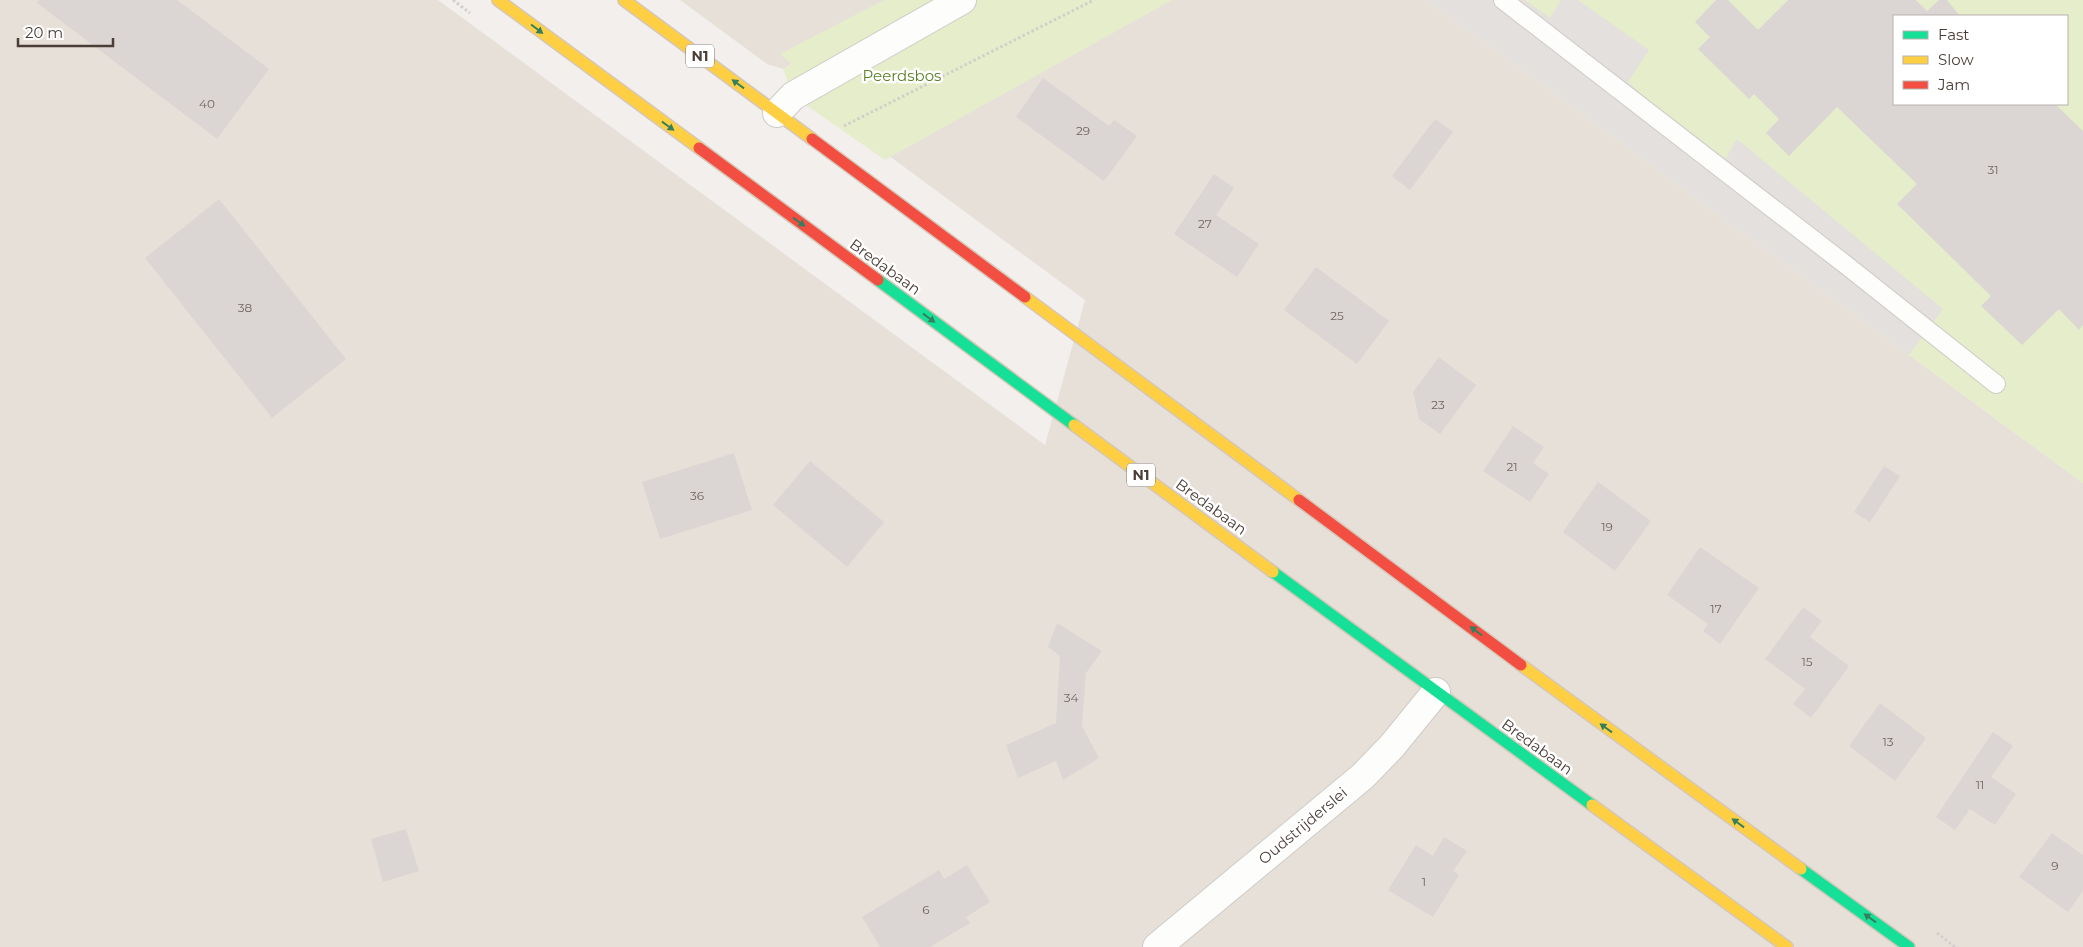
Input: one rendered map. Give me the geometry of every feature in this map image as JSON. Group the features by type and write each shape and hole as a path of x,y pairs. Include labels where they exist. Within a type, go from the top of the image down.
{"main road":[{"name":"Bredabaan","path":"498,0 1436,692 1787,947"},
{"name":"N1","path":"624,0 1568,700 1909,947"}],"street":[{"path":"777,113 793,96 962,0"},
{"name":"Oudstrijderslei","path":"1157,947 1362,776 1392,746 1436,692"}],"lane":[{"path":"1503,0 1846,265 1996,384"}],"path":[{"path":"815,141 1094,0"}],"shaded area":[{"path":"0,0 438,0 1045,445 1085,300 877,147 1160,0 1427,0 2083,483 2083,947 0,947"},
{"path":"680,0 905,0 783,69 767,64"},
{"path":"1427,0 1525,0 1550,18 1561,0 1578,0 1649,50 1628,82 1721,166 1737,139 1943,309 1909,355"}],"green space":[{"name":"Peerdsbos","path":"884,0 1172,0 885,160 793,96 783,69 792,64 780,54"},
{"path":"1427,0 2083,0 2083,483"}],"building":[{"path":"38,0 177,0 269,69 217,139 37,3"},
{"path":"1716,0 1728,0 1758,30 1788,0 1916,0 1927,11 1939,0 1947,0 1959,15 1893,15 1893,105 2056,105 2083,131 2083,325 2079,330 2059,309 2022,345 1981,306 1991,296 1897,204 1917,184 1837,107 1789,156 1766,133 1779,119 1754,94 1749,99 1698,49 1710,37 1695,22"},
{"path":"1043,78 1109,126 1114,120 1137,136 1104,181 1016,117"},
{"path":"1435,119 1453,132 1410,190 1392,176"},
{"path":"1214,174 1234,188 1216,215 1259,244 1237,277 1174,234"},
{"path":"219,199 346,359 272,418 145,258"},
{"path":"1316,267 1389,321 1357,364 1284,310"},
{"path":"1439,357 1476,385 1440,434 1419,419 1413,392"},
{"path":"1513,426 1544,447 1533,463 1549,474 1530,502 1483,471"},
{"path":"734,453 752,510 660,539 642,482"},
{"path":"810,461 884,522 847,567 773,505"},
{"path":"1884,466 1900,476 1870,522 1854,512"},
{"path":"1598,482 1651,521 1615,571 1563,532"},
{"path":"1700,547 1759,588 1720,644 1703,631 1708,624 1667,595"},
{"path":"1803,607 1822,621 1810,637 1849,666 1811,718 1793,704 1805,689 1765,659"},
{"path":"1057,623 1102,651 1086,673 1082,726 1099,758 1063,780 1056,761 1018,778 1006,745 1056,723 1060,656 1048,647"},
{"path":"1880,703 1926,738 1895,781 1849,746"},
{"path":"1993,732 2013,746 1991,777 2016,794 1995,825 1970,809 1955,830 1936,817"},
{"path":"406,829 419,871 383,882 371,839"},
{"path":"2052,833 2083,855 2083,891 2068,912 2019,877"},
{"path":"1444,837 1467,851 1453,871 1459,875 1433,917 1388,890 1416,845 1433,856"},
{"path":"967,865 990,902 966,917 970,923 930,947 880,947 862,917 939,870 944,879"}],"traffic: fast":[{"path":"878,280 1074,425"},
{"path":"1273,572 1592,805"},
{"path":"1801,869 1909,947"}],"traffic: slow":[{"path":"498,0 699,148"},
{"path":"624,0 812,139"},
{"path":"1025,297 1299,500"},
{"path":"1074,425 1273,572"},
{"path":"1521,665 1801,869"},
{"path":"1592,805 1787,947"}],"traffic: jam":[{"path":"812,139 1025,297"},
{"path":"699,148 878,280"},
{"path":"1299,500 1521,665"}]}
